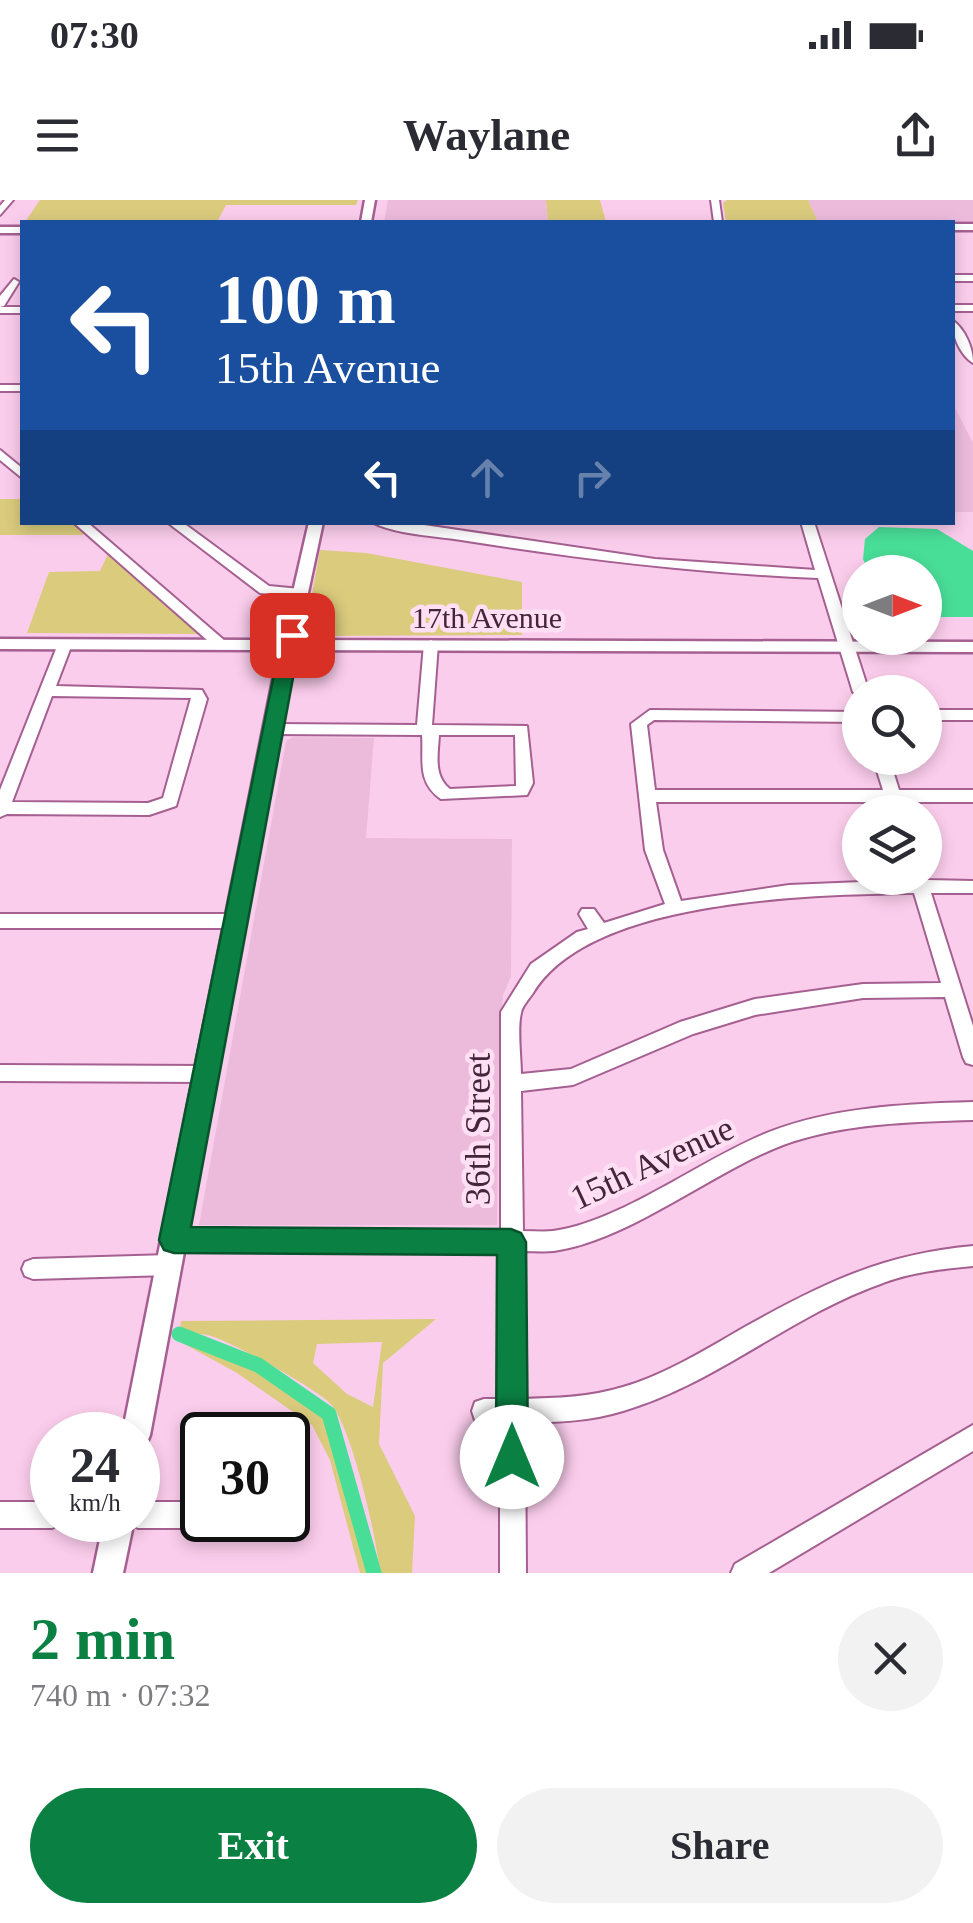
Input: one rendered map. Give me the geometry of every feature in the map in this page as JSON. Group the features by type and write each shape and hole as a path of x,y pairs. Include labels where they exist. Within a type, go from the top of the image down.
{"main road":[{"path":"140,1412 315,525"},
{"name":"17th Avenue","path":"0,644 842,646"},
{"name":"17th Avenue","path":"942,647 973,647"},
{"path":"108,1573 114,1542"}],"street":[{"path":"0,212 9,200"},
{"path":"0,307 14,282"},
{"path":"968,340 973,360"},
{"path":"0,454 20,472"},
{"path":"82,525 220,644"},
{"path":"177,525 265,590 300,593"},
{"path":"396,525 617,562 823,574"},
{"path":"809,525 842,633"},
{"path":"47,692 198,693 170,802 149,810 1,810 65,644"},
{"path":"273,729 428,730 522,730 521,791 447,795 437,790 430,778 428,730 430,644"},
{"path":"942,715 973,714"},
{"path":"676,908 657,863 639,724 650,715 842,717"},
{"path":"647,796 842,802"},
{"path":"942,799 973,796"},
{"name":"36th Street","path":"942,884 973,887"},
{"name":"36th Street","path":"512,1573 510,1084 511,1012 519,989 545,959 594,923 794,890 842,887"},
{"path":"923,895 972,1054"},
{"path":"0,921 236,921"},
{"path":"510,1084 573,1076 687,1028 755,1007 862,991 952,990"},
{"path":"0,1073 205,1074"},
{"name":"15th Avenue","path":"32,1269 171,1252 566,1238 777,1139 877,1115 973,1112"},
{"path":"484,1411 590,1407 642,1393 885,1268 934,1256 973,1256"},
{"path":"744,1573 973,1437"},
{"path":"0,1515 30,1515"}],"shaded area":[{"path":"40,200 358,200 356,205 226,205 218,220 26,220"},
{"path":"388,200 546,200 548,220 384,220"},
{"path":"546,200 600,200 605,220 548,220"},
{"path":"808,200 973,200 973,221 817,220"},
{"path":"808,200 817,220 726,220 723,203"},
{"path":"955,408 973,443 973,512 955,512"},
{"path":"0,499 20,499 20,525 77,525 85,531 83,535 0,535"},
{"path":"879,527 937,529 973,551 973,617 942,617 942,555 863,555 865,539"},
{"path":"320,550 366,553 522,582 522,635 313,636 305,632"},
{"path":"109,552 203,634 27,633 49,572 100,571"},
{"path":"293,737 374,738 366,838 512,839 511,976 503,995 499,1052 497,1225 199,1225 286,741"},
{"path":"436,1319 383,1363 379,1444 415,1516 412,1573 380,1573 355,1459 331,1404 236,1347 211,1336 180,1332 181,1321","holes":["382,1342 373,1407 347,1394 313,1363 317,1344"]},
{"path":"177,1340 255,1368 324,1418 369,1573 360,1573 330,1460 310,1424 310,1412 293,1412 237,1373"}],"waterway":[{"path":"179,1334 258,1365 329,1414 374,1573"}],"route":[{"path":"292,635 174,1240 511,1242 512,1457"}]}
